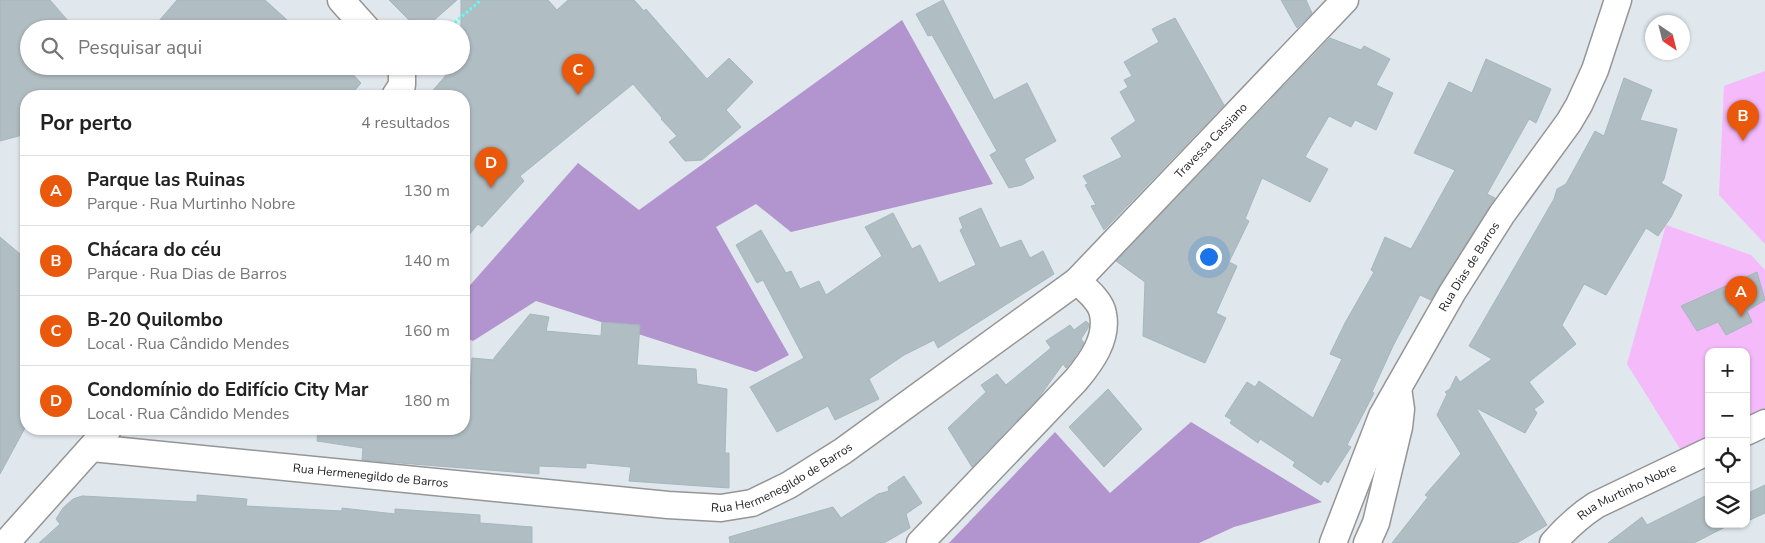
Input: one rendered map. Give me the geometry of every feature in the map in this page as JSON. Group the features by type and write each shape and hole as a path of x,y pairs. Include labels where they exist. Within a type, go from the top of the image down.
{"street":[{"path":"341,0 359,20"},
{"name":"Travessa Cassiano","path":"1077,281 1345,0"},
{"name":"Rua Dias de Barros","path":"1333,543 1378,424 1452,292 1502,214 1569,122 1579,105 1595,70 1618,0"},
{"path":"399,90 402,85 402,75"},
{"path":"920,543 1076,380 1094,356 1103,332 1103,312 1093,296 1077,281"},
{"name":"Rua Hermenegildo de Barros","path":"100,438 668,506 721,508 752,502 789,485 843,451 1077,281"},
{"path":"1367,543 1376,522 1399,427 1401,409 1398,388"},
{"path":"1750,430 1765,423"},
{"path":"6,543 100,438"},
{"name":"Rua Murtinho Nobre","path":"1553,543 1567,527 1596,505 1705,453"}],"path":[{"path":"458,20 481,0"}],"shaded area":[{"path":"902,20 993,184 791,232 756,204 716,227 789,355 756,372 536,301 473,341 470,340 470,285 578,163 639,210"},
{"path":"1765,71 1765,244 1719,195 1724,86"},
{"path":"1666,225 1751,255 1765,270 1765,420 1750,428 1750,348 1705,348 1705,451 1687,460 1627,364"},
{"path":"1191,422 1322,502 1234,527 1199,543 949,543 1055,432 1110,493"}],"building":[{"path":"0,0 50,0 67,20 20,20 20,75 353,75 361,83 355,90 20,90 20,136 0,141"},
{"path":"177,0 265,0 287,20 160,20"},
{"path":"389,0 457,0 434,20 409,20"},
{"path":"461,0 548,0 557,10 568,0 634,0 644,11 646,9 707,79 729,58 753,82 726,110 741,127 702,160 685,161 669,142 677,136 633,84 520,176 524,181 482,227 478,224 470,234 470,90 433,90 446,75 470,75 470,20 461,20"},
{"path":"943,0 994,100 1027,83 1056,141 1024,159 1034,178 1022,185 1009,188 990,155 997,151 932,35 928,36 916,14"},
{"path":"1281,0 1306,0 1312,13 1297,28"},
{"path":"1175,18 1224,105 1104,230 1091,206 1096,205 1085,185 1088,184 1083,176 1122,157 1111,138 1136,121 1120,92 1128,87 1124,80 1132,76 1124,62 1159,42 1152,29"},
{"path":"1330,38 1361,50 1364,46 1390,59 1376,85 1393,93 1376,130 1355,120 1351,127 1329,116 1305,157 1328,169 1310,202 1262,178 1245,219 1249,221 1229,262 1237,266 1216,313 1226,318 1205,363 1143,336 1145,282 1116,261"},
{"path":"1486,59 1551,89 1536,123 1529,119 1487,194 1495,198 1431,300 1420,295 1393,346 1372,392 1374,393 1347,445 1351,447 1328,483 1324,480 1321,485 1293,466 1295,462 1260,439 1258,443 1230,423 1232,420 1225,416 1247,382 1255,387 1259,381 1313,418 1342,359 1330,354 1374,272 1371,270 1385,237 1411,249 1455,170 1414,153 1449,82 1472,93"},
{"path":"1624,78 1652,90 1640,120 1677,129 1664,179 1661,183 1682,195 1671,217 1658,236 1646,228 1606,295 1584,284 1562,325 1576,344 1529,382 1544,402 1534,409 1537,413 1525,433 1476,408 1547,525 1517,543 1392,543 1428,497 1425,495 1461,454 1437,415 1447,394 1445,392 1450,389 1456,376 1460,382 1492,359 1469,346 1554,199 1557,189 1566,184 1595,131 1604,136"},
{"path":"981,208 1000,248 1021,240 1030,258 1043,251 1054,274 938,348 934,340 904,355 869,379 879,399 835,420 828,406 777,432 750,387 804,358 763,280 757,283 736,245 761,230 786,273 791,271 800,289 819,281 826,295 882,256 865,227 893,213 912,249 920,245 939,283 976,265 960,230 963,228 959,218"},
{"path":"0,237 20,254 21,435 0,474"},
{"path":"1757,272 1765,300 1747,311 1752,322 1726,335 1718,322 1697,331 1681,306"},
{"path":"530,314 549,317 546,331 601,336 602,322 640,325 637,365 696,369 697,384 727,389 725,453 729,453 729,488 629,481 631,467 586,463 586,468 539,466 539,474 362,460 363,448 317,441 318,435 470,435 472,358 494,360"},
{"path":"1086,321 1089,324 1088,328 1081,339 1084,343 1072,361 1066,368 1063,364 1040,396 972,467 948,428 986,392 981,385 997,374 1006,385 1051,348 1046,341 1070,325 1074,330"},
{"path":"1108,389 1142,429 1104,467 1069,427"},
{"path":"904,476 922,503 906,514 910,528 884,543 730,543 729,537 833,507 841,518 878,494 889,491 888,487"},
{"path":"1765,485 1765,513 1750,520 1750,492"},
{"path":"197,495 247,499 246,506 342,511 342,508 395,514 395,509 480,515 480,523 532,527 532,543 39,543 60,524 56,519 63,508 73,499 82,496 197,502"},
{"path":"1705,496 1705,528 1723,528 1694,543 1608,543 1642,517 1647,525"}],"place":[{"name":"B-20 Quilombo","path":"578,95"},
{"name":"Chácara do céu","path":"1743,141"},
{"name":"Condomínio do Edifício City Mar","path":"491,188"},
{"name":"Parque las Ruinas","path":"1741,317"}]}
